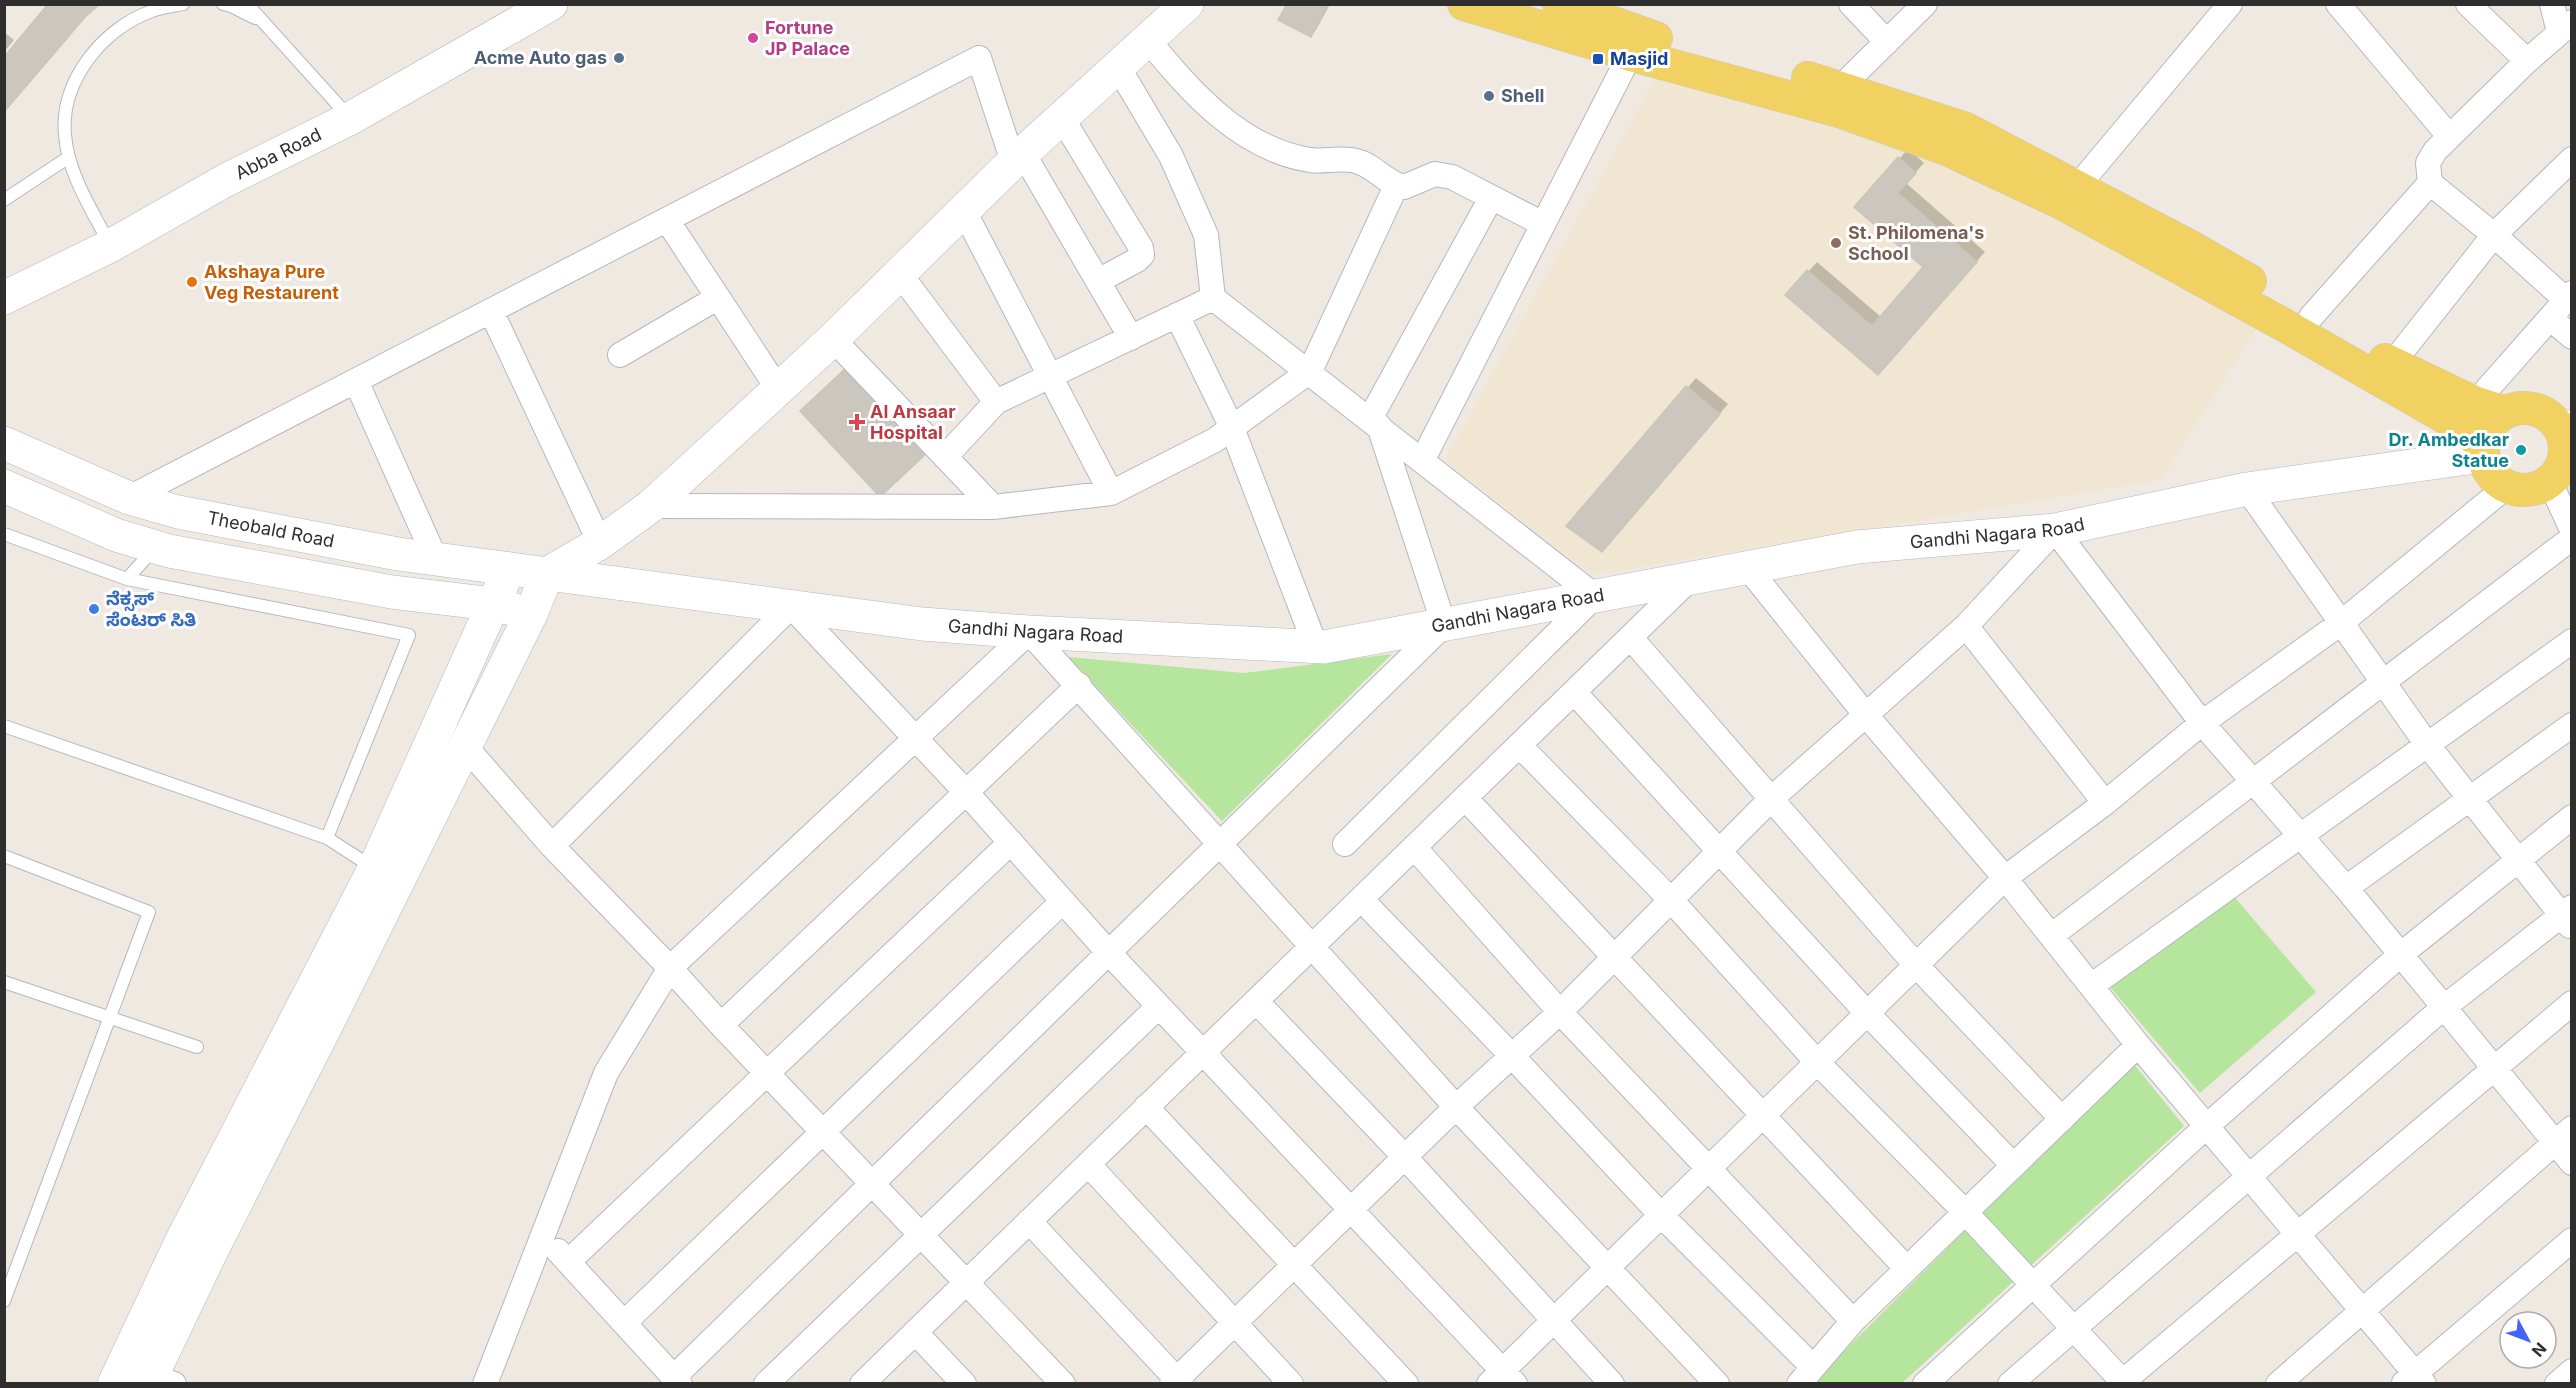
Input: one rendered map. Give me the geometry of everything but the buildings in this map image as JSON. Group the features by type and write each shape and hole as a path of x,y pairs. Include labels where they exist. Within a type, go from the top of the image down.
{"main road":[{"name":"Abba Road","path":"4,298 111,246 226,180 351,118 551,4"},
{"path":"158,1381 211,1252 332,1016 464,745 531,614 548,574 600,543 651,506 833,339 1018,158 1187,4"},
{"path":"1464,4 1635,44 1841,87 1966,129 2191,247 2392,364 2490,407 2525,407 2547,413 2564,458 2529,491 2506,487 2491,474 2482,449 2443,416 2284,325 2062,203 1947,149 1635,44 1611,12 1559,4"},
{"path":"2482,449 2490,425 2490,407"},
{"name":"Theobald Road","path":"4,443 129,498 178,512 435,558 548,574"},
{"name":"Gandhi Nagara Road","path":"548,574 922,624 1316,647 1857,547 2055,530 2247,489 2482,449"},
{"path":"4,486 116,535 156,547 392,592 492,604 531,614"},
{"path":"114,1383 183,1238 374,868 509,568"}],"street":[{"path":"1851,4 1887,42"},
{"path":"1841,87 1924,4"},
{"path":"2077,187 2230,4"},
{"path":"2338,4 2449,136"},
{"path":"2468,4 2528,61"},
{"path":"2490,407 2550,318 2568,296 2430,183 2428,163 2449,136 2565,27 2552,4"},
{"path":"1148,40 1190,89 1216,113 1274,151 1311,160 1358,161 1396,186 1410,186 1435,174 1452,177 1543,224"},
{"path":"1422,461 1635,44"},
{"path":"129,498 979,58 1018,158 1098,282 1131,338"},
{"path":"1118,67 1171,156 1206,235 1213,298 1310,371 1595,596 1345,844"},
{"path":"1062,118 1142,248 1142,255 1137,260 1098,282"},
{"path":"2392,364 2494,235 2571,159"},
{"path":"2312,317 2430,183"},
{"path":"651,506 993,507 1111,493 1215,440 1310,371 1396,186"},
{"path":"542,1235 677,1380 872,1183 1443,625 1374,423 1491,198"},
{"path":"964,211 1111,493"},
{"path":"667,220 778,388"},
{"path":"900,274 996,402"},
{"path":"620,355 717,298"},
{"path":"945,457 996,402 1213,298"},
{"path":"491,310 600,543"},
{"path":"1177,315 1232,428 1316,647"},
{"path":"2550,318 2571,337"},
{"path":"833,339 993,507"},
{"path":"356,381 435,558"},
{"path":"2564,458 2571,530"},
{"path":"552,846 791,606 965,791 1108,952 1352,1210 1502,1379 1554,1320 2005,878 2105,803 2202,723 2341,623 2506,487"},
{"path":"2010,1383 2443,1008 2568,917 2518,860 2426,743 2247,489"},
{"path":"1029,1221 1177,1382 1456,1107 1560,1012 1771,799 1966,626 2055,530 2202,723 2346,888 2493,1070 2563,1135 2571,1163"},
{"path":"2051,936 2384,684 2571,538"},
{"path":"1748,568 1865,714 2005,878 2138,1045 2362,1310 2414,1380 2571,1240"},
{"path":"866,1382 1690,578"},
{"path":"1966,626 2105,803"},
{"path":"485,1383 606,1073 670,968 1029,632 1456,1107 1717,1383"},
{"path":"1630,638 1916,965 2062,1119"},
{"path":"2091,986 2426,743 2571,641"},
{"path":"721,1024 1079,685"},
{"path":"1574,692 1867,1013 2013,1165"},
{"path":"2346,888 2571,725"},
{"path":"464,745 552,846 1063,1383"},
{"path":"1519,745 1671,900 1817,1062 1965,1212 2123,1383 2571,1004"},
{"path":"1465,798 1907,1269"},
{"path":"1925,1383 2207,1126 2400,955 2571,817"},
{"path":"568,1262 1011,842"},
{"path":"1414,847 1560,1012 1853,1321"},
{"path":"1361,899 1661,1215 1806,1375 1853,1321 2138,1045"},
{"path":"624,1323 1063,901"},
{"path":"1256,1001 1405,1157 1612,1383"},
{"path":"766,1383 922,1236 1159,1006"},
{"path":"1146,1107 1406,1383"},
{"path":"2278,1383 2563,1135"},
{"path":"1088,1164 1291,1383"},
{"path":"915,1332 964,1383"},
{"path":"2557,1383 2571,1371"}],"lane":[{"path":"111,246 77,182 69,157 64,134 74,84 88,58 119,29 151,11 183,4"},
{"path":"223,4 260,20"},
{"path":"247,4 351,118"},
{"path":"4,200 69,157"},
{"path":"4,534 127,579 410,636 327,838"},
{"path":"127,579 156,547"},
{"path":"4,726 327,838 374,868"},
{"path":"4,856 149,912 4,1301"},
{"path":"4,982 197,1047"}],"shaded area":[{"name":"St. Philomena's School","path":"1661,69 1956,163 2260,323 2160,480 1592,575 1445,460"}],"green space":[{"path":"1392,654 1222,821 1068,657 1244,673"},
{"path":"2231,893 2316,992 2200,1093 2109,986"},
{"path":"2133,1063 2184,1126 1902,1383 1811,1384"}],"place":[{"name":"Fortune JP Palace","path":"753,38"},
{"name":"Acme Auto gas","path":"619,58"},
{"name":"Masjid","path":"1598,59"},
{"name":"Shell","path":"1489,96"},
{"name":"St. Philomena's School","path":"1836,243"},
{"name":"Akshaya Pure Veg Restaurent","path":"192,282"},
{"name":"Al Ansaar Hospital","path":"857,422"},
{"name":"Dr. Ambedkar Statue","path":"2521,450"},
{"name":"ನೆಕ್ಸಸ್ ಸೆಂಟರ್ ಸಿತಿ","path":"94,609"}]}
